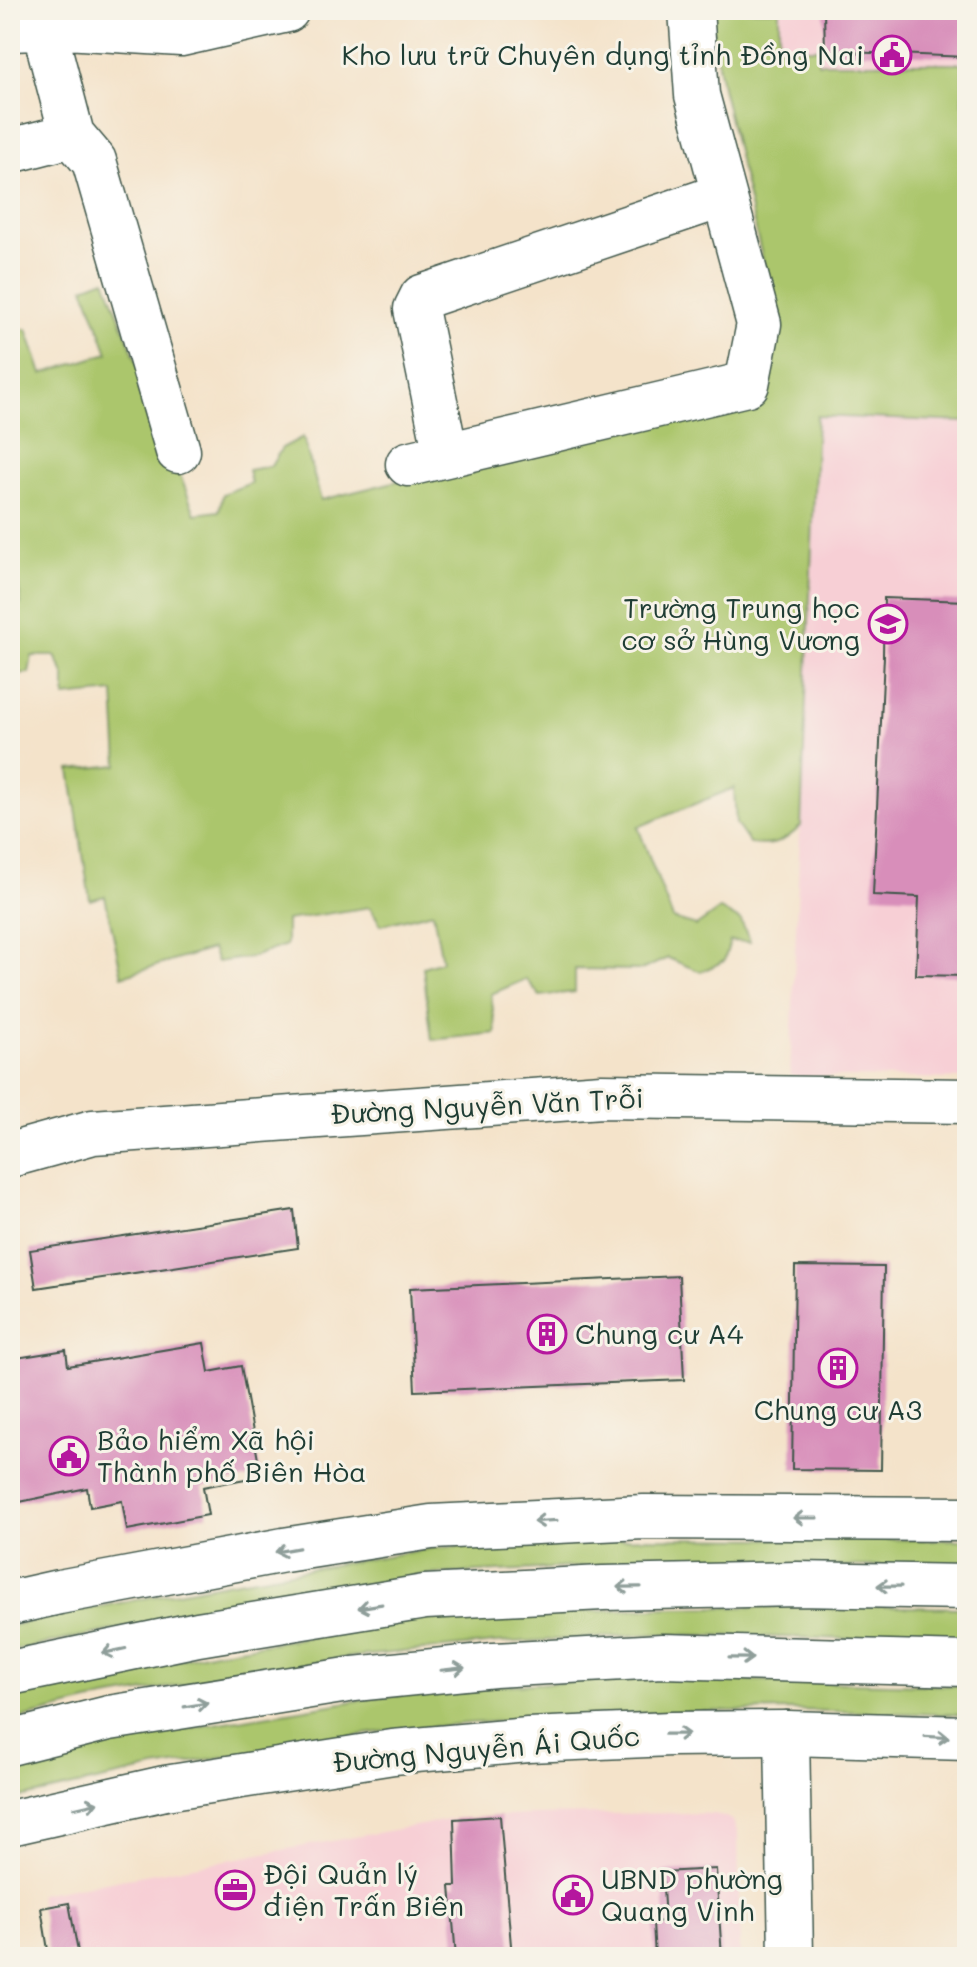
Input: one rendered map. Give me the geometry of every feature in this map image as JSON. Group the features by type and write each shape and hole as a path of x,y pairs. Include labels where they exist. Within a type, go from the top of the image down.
{"main road":[{"path":"178,451 94,161 72,135 27,29 65,27 181,34 287,10"},
{"path":"691,10 697,95 759,324 747,384 427,459 416,309 422,297 724,195"},
{"path":"10,151 72,135"},
{"name":"Đường Nguyễn Văn Trỗi","path":"10,1155 93,1132 602,1096 967,1101"},
{"path":"10,1603 284,1550 431,1527 644,1517 967,1519"},
{"path":"10,1673 198,1634 425,1597 603,1588 797,1584 967,1587"},
{"path":"10,1743 123,1716 354,1679 494,1665 662,1656 967,1664"},
{"path":"787,1733 791,1957"},
{"name":"Đường Nguyễn Ái Quốc","path":"10,1823 165,1788 393,1752 544,1739 671,1734 787,1733 967,1738"}],"shaded area":[{"name":"Kho lưu trữ Chuyên dụng tỉnh Đồng Nai","path":"779,10 967,10 967,104 963,104 963,63 818,63 779,48"},
{"name":"Trường Trung học cơ sở Hùng Vương","path":"817,416 967,422 967,1079 790,1076"},
{"path":"681,1813 724,1816 733,1821 738,1833 740,1957 49,1957 39,1894 454,1819"}],"green space":[{"path":"709,10 779,10 779,48 818,48 818,63 963,63 963,104 967,104 967,422 817,416 801,826 778,842 750,844 736,824 734,788 638,827 673,919 696,926 720,909 741,921 750,942 730,941 724,961 701,972 668,958 641,970 575,969 575,992 540,996 526,979 491,994 496,1033 432,1040 423,967 442,961 433,912 381,925 370,907 286,920 286,945 252,957 217,962 212,949 122,976 105,896 90,900 70,770 118,765 114,692 65,697 65,676 55,656 32,656 29,673 10,674 10,607 21,604 18,584 10,584 10,330 27,329 42,374 108,353 84,287 105,279 195,514 219,511 223,494 251,483 248,470 271,466 282,448 303,437 321,500 757,392 776,316 722,87"},
{"path":"643,1538 967,1540 967,1566 595,1566 421,1575 222,1608 10,1651 10,1626 226,1583 434,1548"},
{"path":"659,1608 967,1608 967,1642 658,1634 496,1643 350,1657 105,1698 10,1721 10,1695 215,1652 425,1618"},
{"path":"655,1678 967,1686 967,1715 792,1710 676,1712 471,1723 385,1731 155,1768 10,1800 10,1767 111,1741 373,1698 492,1686"}],"building":[{"name":"Kho lưu trữ Chuyên dụng tỉnh Đồng Nai","path":"824,10 967,10 967,57 825,51"},
{"path":"884,598 967,601 967,976 916,975 919,897 873,895"},
{"path":"294,1210 298,1248 36,1288 30,1250"},
{"name":"Chung cư A3","path":"795,1266 884,1267 881,1470 792,1469"},
{"name":"Chung cư A4","path":"679,1276 684,1380 415,1391 410,1288"},
{"path":"204,1343 209,1372 241,1366 261,1476 203,1487 208,1515 127,1530 122,1501 90,1507 87,1488 10,1504 10,1359 66,1350 68,1366"},
{"path":"500,1816 512,1957 456,1957 450,1886 456,1886 454,1819"},
{"path":"716,1869 722,1957 655,1957 653,1922 665,1921 662,1872"},
{"path":"69,1903 78,1952 49,1956 41,1908"}],"place":[{"name":"Kho lưu trữ Chuyên dụng tỉnh Đồng Nai","path":"892,55"},
{"name":"Trường Trung học cơ sở Hùng Vương","path":"888,624"},
{"name":"Chung cư A4","path":"547,1334"},
{"name":"Chung cư A3","path":"838,1368"},
{"name":"Bảo hiểm Xã hội Thành phố Biên Hòa","path":"69,1456"},
{"name":"Đội Quản lý điện Trấn Biên","path":"235,1890"},
{"name":"UBND phường Quang Vinh","path":"573,1895"}]}
